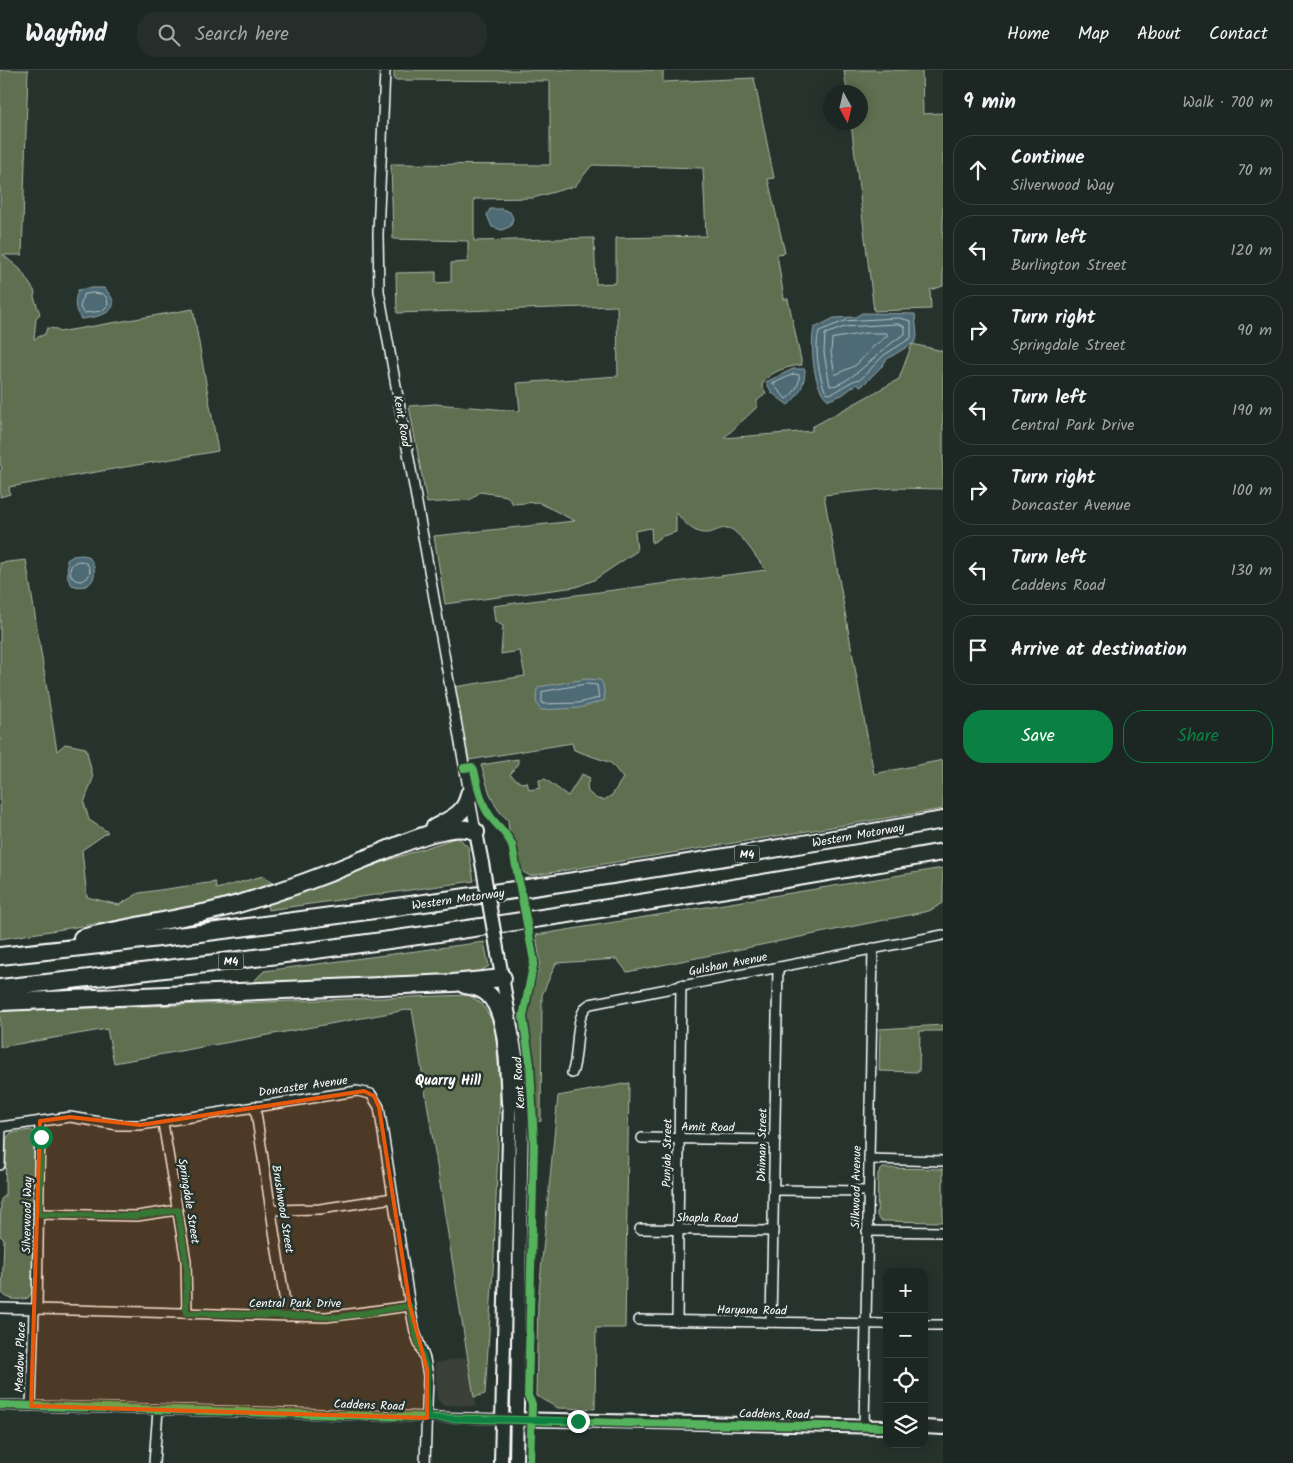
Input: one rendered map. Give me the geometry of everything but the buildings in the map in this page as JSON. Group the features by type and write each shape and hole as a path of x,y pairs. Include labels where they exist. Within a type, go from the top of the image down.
{"highway":[{"path":"2,956 245,902 320,877 417,838 462,812 468,803 469,794"},
{"name":"Western Motorway","path":"2,956 245,927 550,886 943,820"},
{"path":"417,838 460,828 476,832"},
{"name":"M4","path":"0,988 240,960 461,930 943,852"},
{"path":"0,1002 453,984 503,978"},
{"path":"453,984 481,989 488,993 496,1006 504,1029 510,1103"}],"main road":[{"name":"Kent Road","path":"476,832 520,1083 523,1144 516,1463"},
{"name":"Kent Road","path":"501,1463 512,1033"},
{"name":"Caddens Road","path":"503,1419 883,1427"},
{"path":"928,1428 943,1428"}],"street":[{"name":"Kent Road","path":"384,70 378,234 379,291 476,832"},
{"name":"Gulshan Avenue","path":"572,1073 576,1063 581,1014 585,1006 592,1003 943,935"},
{"name":"Silkwood Avenue","path":"864,1426 873,948"},
{"name":"Dhiman Street","path":"771,1322 778,967"},
{"name":"Punjab Street","path":"677,1321 682,985"},
{"name":"Doncaster Avenue","path":"0,1127 70,1117 125,1126 163,1123 255,1106 357,1091 371,1094 379,1107 410,1306 415,1332 427,1369 425,1463"},
{"name":"Brushwood Street","path":"255,1106 287,1316"},
{"name":"Silverwood Way","path":"35,1309 40,1121"},
{"name":"Springdale Street","path":"163,1123 187,1269 186,1313"},
{"path":"0,1127 0,1165"},
{"name":"Amit Road","path":"642,1138 775,1140"},
{"path":"869,1159 943,1161"},
{"path":"774,1190 868,1191"},
{"path":"271,1210 320,1209 393,1198"},
{"path":"39,1214 137,1216 178,1210"},
{"name":"Shapla Road","path":"640,1229 773,1231"},
{"path":"868,1230 943,1232"},
{"name":"Central Park Drive","path":"0,1308 338,1317 410,1306"},
{"name":"Meadow Place","path":"31,1406 35,1309"},
{"name":"Haryana Road","path":"639,1320 883,1324"},
{"path":"928,1324 943,1325"},
{"name":"Caddens Road","path":"0,1405 503,1419"},
{"path":"154,1463 158,1410"}],"highlighted area":[{"path":"364,1091 374,1096 379,1107 410,1306 427,1369 427,1418 31,1406 40,1121 70,1117 140,1125"}],"shaded area":[{"path":"468,1357 476,1406 443,1405 437,1399 435,1363"}],"green space":[{"path":"0,70 28,70 22,255 3,255 20,269 35,292 34,297 40,314 36,318 34,339 45,334 47,328 57,329 59,332 193,309 218,451 9,487 10,494 0,497 0,471 2,468 0,465"},
{"path":"394,70 663,70 663,82 754,78 774,178 768,179 785,253 777,254 784,299 788,299 802,365 785,368 768,377 762,386 766,393 757,401 757,407 724,438 812,431 812,427 899,379 912,344 943,351 943,489 893,488 824,495 874,774 943,760 943,809 530,876 520,870 508,820 493,802 481,765 518,759 518,763 510,775 521,783 527,782 529,790 540,788 539,780 545,779 568,796 582,774 590,778 587,785 588,792 597,799 604,800 612,795 623,778 611,763 574,750 572,743 469,760 454,687 525,676 520,651 501,654 503,626 495,621 493,606 766,570 747,544 734,531 723,528 704,533 696,531 676,512 676,532 663,536 652,543 651,528 635,531 637,551 594,580 576,587 445,604 434,536 575,521 538,502 513,504 507,496 480,492 470,500 427,503 409,406 435,404 520,411 517,383 618,376 617,306 397,313 396,273 436,272 436,283 451,282 451,263 468,262 468,241 393,239 391,164 550,165 550,81 394,80","holes":["592,165 703,168 706,236 616,238 616,283 596,284 594,238 474,241 474,199 533,198 575,186"]},
{"path":"844,70 922,70 923,114 943,113 943,286 930,290 931,309 874,311 852,130 868,130 868,85 846,85"},
{"path":"26,560 57,751 65,744 86,748 93,778 84,803 89,820 108,832 82,850 87,897 119,905 139,893 215,882 216,889 263,876 272,882 236,898 170,912 0,939 0,563"},
{"path":"458,837 468,847 474,881 268,910 266,901"},
{"path":"943,868 943,903 929,911 627,972 617,959 556,963 542,995 541,1121 537,1122 527,1016 540,962 536,935"},
{"path":"484,942 489,966 475,974 253,982 264,971"},
{"path":"469,995 482,1004 495,1025 500,1089 494,1255 485,1394 474,1397 412,1009 114,1063 107,1029 0,1047 0,1011"},
{"path":"943,1025 943,1031 920,1031 919,1072 879,1071 880,1029"},
{"path":"629,1083 625,1328 596,1328 595,1409 558,1408 536,1396 538,1302 558,1096"},
{"path":"31,1130 36,1134 34,1190 37,1193 32,1292 28,1298 15,1299 2,1293 4,1239 0,1236 1,1199 5,1196 6,1139 11,1133"},
{"path":"883,1168 943,1169 943,1222 881,1221 877,1216 878,1173"}],"water":[{"path":"490,209 502,209 510,212 513,218 511,226 502,230 492,227 487,215"},
{"path":"104,288 111,296 112,307 109,311 96,317 81,319 75,305 78,290"},
{"path":"862,313 915,314 917,336 915,342 887,359 861,387 857,384 842,395 829,400 819,387 816,378 812,345 814,328 834,318 855,317"},
{"path":"793,369 805,369 805,374 801,389 788,405 772,393 766,382"},
{"path":"73,556 88,556 92,562 94,573 90,583 80,587 72,585 68,579 67,560"},
{"path":"586,679 600,680 603,684 605,700 579,708 541,710 539,708 536,699 538,687"}],"cycle path":[{"path":"464,768 472,767 474,770 480,794 487,811 512,845 534,961 523,1017 530,1064 534,1143 528,1396 532,1404 530,1463"},
{"path":"0,1405 623,1423 883,1427"}],"district":[{"name":"Quarry Hill","path":"448,1080"}],"route":[{"path":"41,1137 39,1214 125,1217 178,1210 187,1269 186,1313 338,1317 410,1306 415,1332 427,1364 429,1386 427,1418 578,1421"}]}
